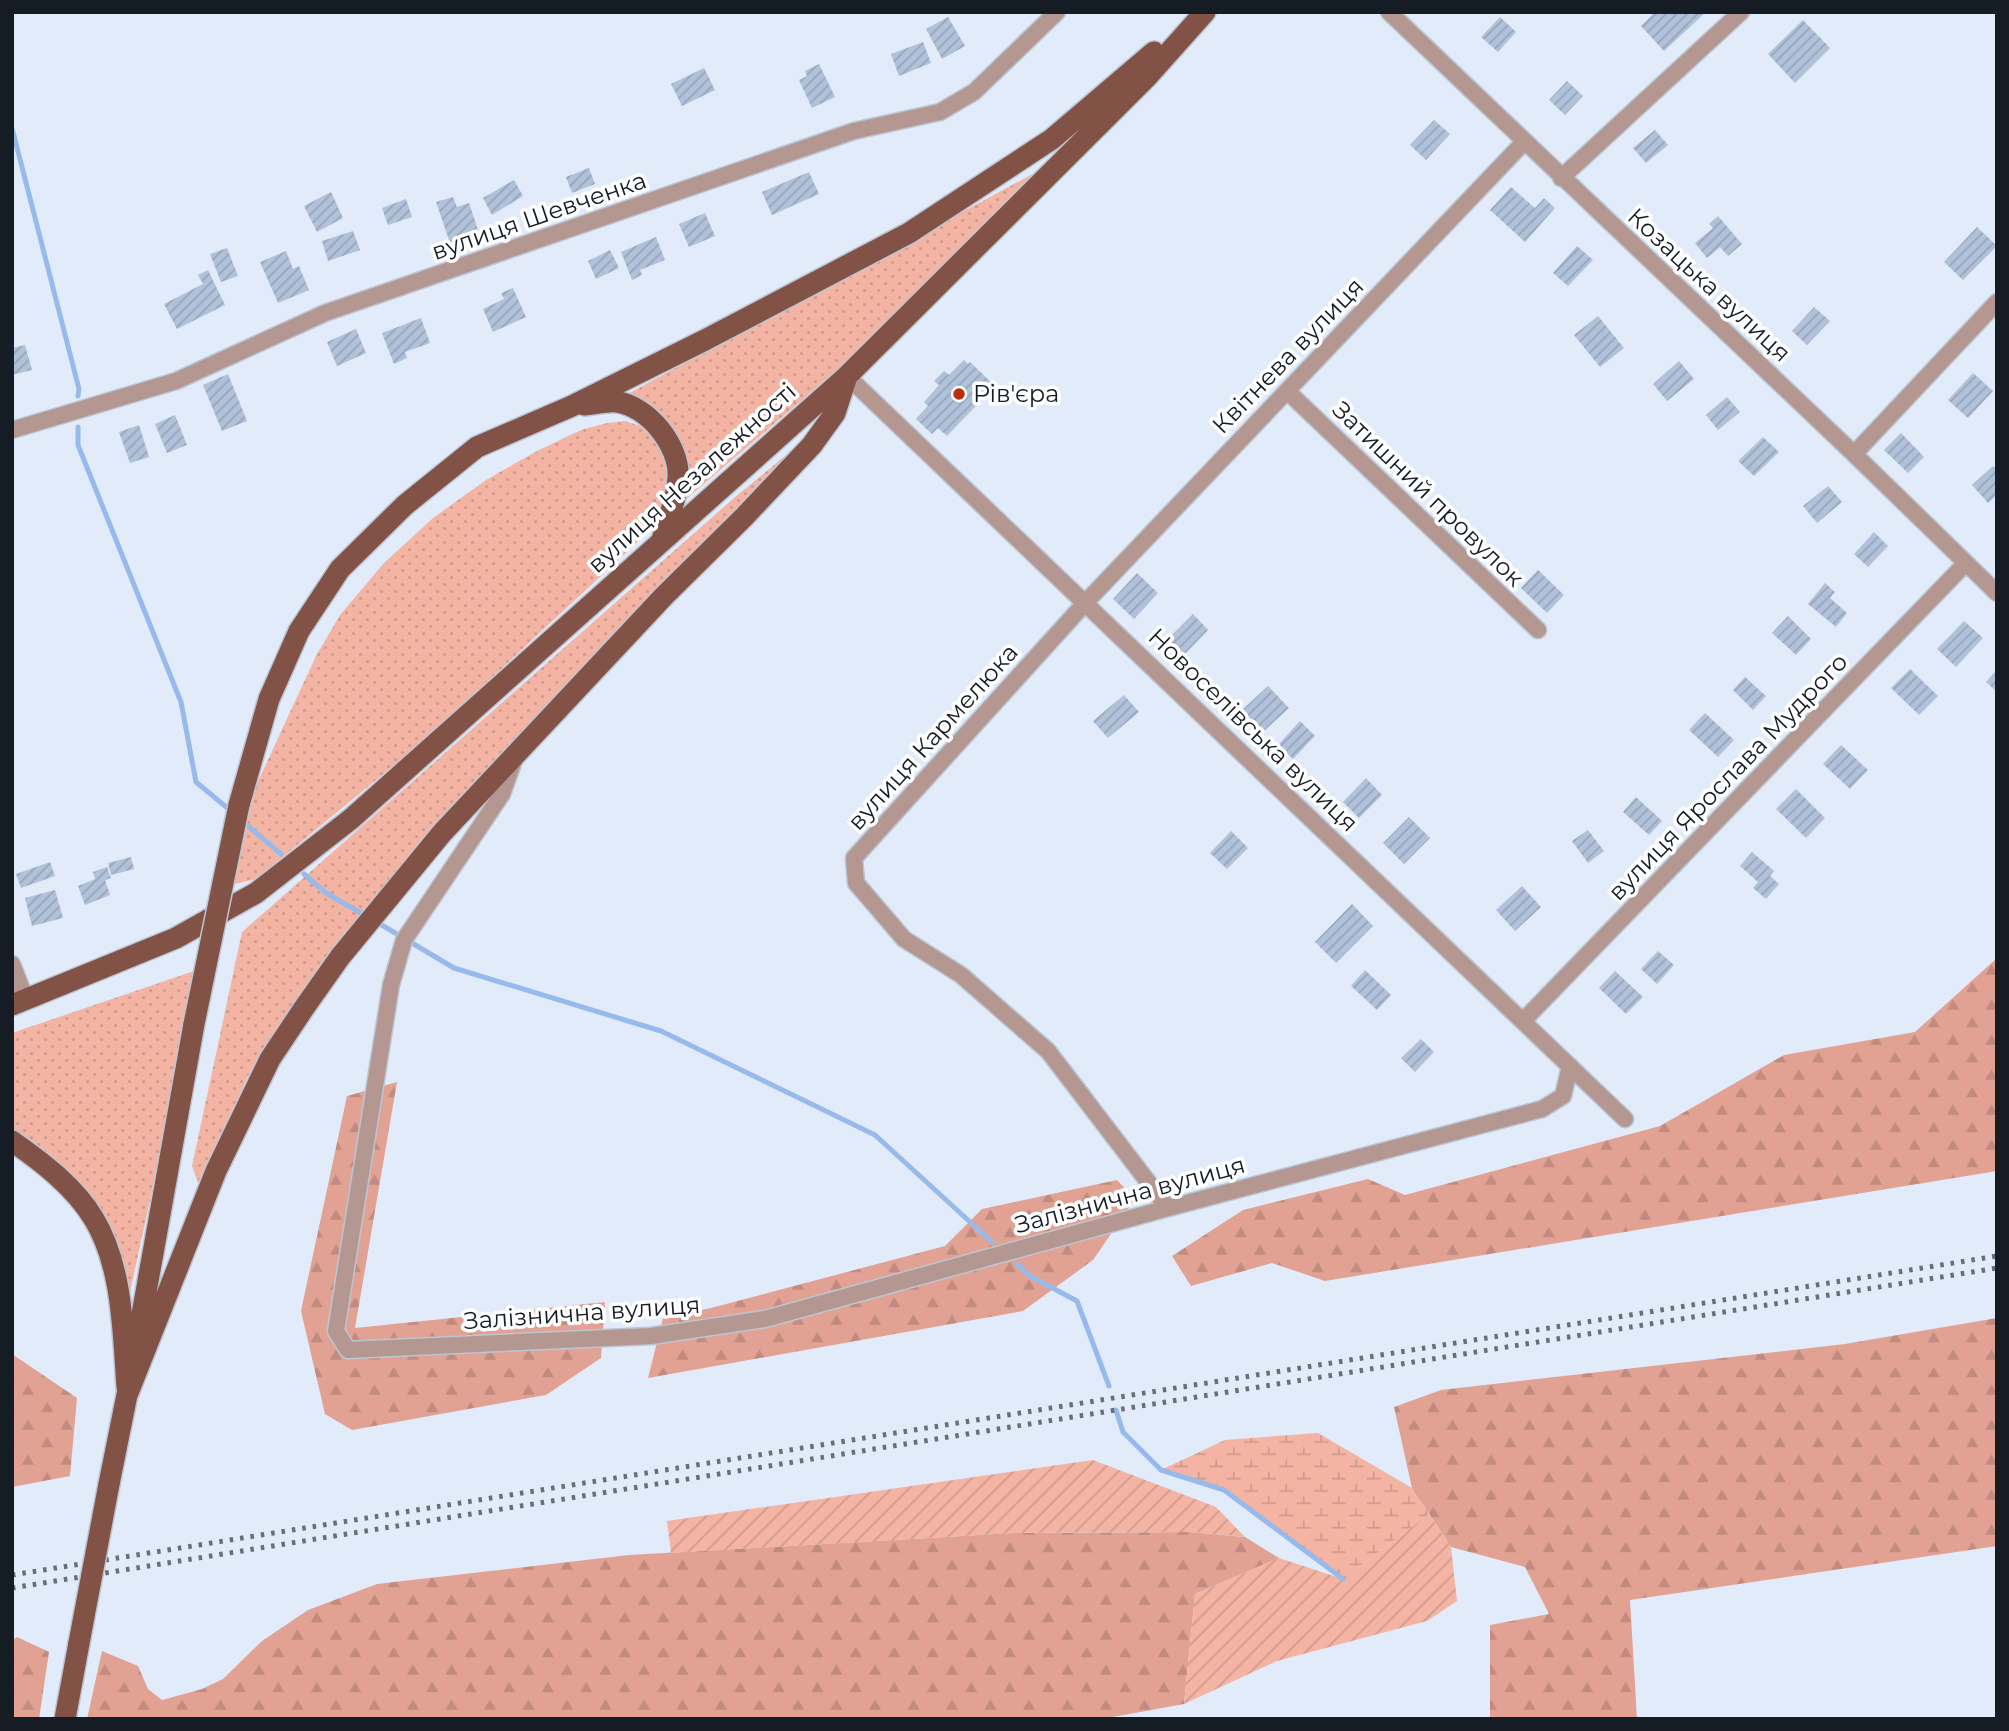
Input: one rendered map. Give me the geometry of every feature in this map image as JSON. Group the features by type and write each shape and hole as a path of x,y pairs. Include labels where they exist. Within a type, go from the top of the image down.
{"main road":[{"name":"вулиця Незалежності","path":"19,1002 176,939 256,893 351,819 847,376 1147,77 1203,12"},
{"path":"65,1719 128,1393 194,1024 239,805 269,699 299,631 340,569 405,505 477,447 572,406 909,233 1052,139 1203,12"},
{"path":"128,1393 216,1171 270,1059 341,957 442,833 664,596 812,445 835,413 847,376"},
{"path":"572,406 618,402 652,420 669,442 676,454 678,474 676,494 662,540"},
{"path":"12,1141 66,1185 93,1217 103,1237 120,1299 128,1393"}],"street":[{"name":"вулиця Шевченка","path":"12,430 176,381 325,313 854,131 940,112 974,92 1057,12"},
{"name":"Козацька вулиця","path":"1388,12 1997,593"},
{"path":"1561,178 1741,12"},
{"name":"Квітнева вулиця","path":"1086,602 1524,142"},
{"path":"1854,454 1997,302"},
{"name":"Новоселівська вулиця","path":"847,376 1625,1119"},
{"name":"Затишний провулок","path":"1287,391 1538,630"},
{"name":"вулиця Ярослава Мудрого","path":"1523,1021 1965,564"},
{"name":"вулиця Кармелюка","path":"1086,602 854,858 856,883 904,939 961,975 1048,1051 1168,1208"},
{"name":"Залізнична вулиця","path":"517,753 502,794 404,940 394,974 336,1332 348,1350 651,1335 765,1319 1542,1109 1563,1096 1570,1066"},
{"path":"12,964 19,1002"}],"green space":[{"path":"1049,165 846,362 676,508 687,482 624,396"},
{"path":"626,421 645,428 656,436 662,444 668,466 666,501 656,521 642,538 422,742 256,879 231,885 248,803 316,656 340,615 384,563 433,518 486,480 581,430"},
{"path":"820,427 511,742 405,860 296,1005 250,1072 198,1183 192,1166 242,932 734,498"},
{"path":"1997,958 1997,1171 1325,1281 1272,1263 1191,1286 1172,1256 1243,1210 1368,1179 1405,1195 1660,1126 1784,1055 1915,1032"},
{"path":"200,969 129,1297 80,1186 60,1164 12,1132 12,1033"},
{"path":"397,1082 355,1328 605,1302 601,1358 546,1395 352,1430 325,1414 301,1311 347,1096"},
{"path":"1117,1180 1135,1199 1093,1260 1023,1311 648,1378 663,1318 711,1308 945,1246 982,1209"},
{"path":"1997,1318 1997,1546 1630,1600 1637,1719 1490,1719 1490,1625 1549,1614 1525,1567 1451,1547 1412,1488 1394,1407 1441,1390 1845,1344"},
{"path":"12,1354 77,1398 70,1476 12,1487"},
{"path":"1318,1433 1412,1488 1429,1514 1343,1579 1224,1490 1161,1470 1225,1440"},
{"path":"1093,1460 1216,1507 1245,1537 1191,1532 1014,1533 671,1553 667,1521"},
{"path":"1429,1514 1451,1547 1457,1601 1427,1621 1277,1661 1184,1704 1195,1594 1279,1558 1343,1579"},
{"path":"1191,1532 1245,1537 1279,1558 1195,1594 1184,1704 1102,1719 87,1719 102,1651 138,1666 148,1689 162,1700 202,1689 223,1679 262,1641 308,1610 377,1584 629,1555 1014,1533"},
{"path":"17,1637 49,1652 39,1719 12,1719 12,1641"}],"building":[{"path":"1655,12 1706,12 1664,51 1641,26"},
{"path":"948,17 965,46 942,59 926,29"},
{"path":"1500,17 1516,32 1498,52 1481,37"},
{"path":"1803,20 1830,48 1795,83 1768,54"},
{"path":"923,42 931,63 899,76 891,54"},
{"path":"819,64 835,97 812,108 799,80 807,76 805,71"},
{"path":"704,68 715,90 682,106 671,84"},
{"path":"1567,81 1583,96 1565,115 1549,100"},
{"path":"1434,120 1450,134 1426,160 1410,145"},
{"path":"1655,130 1668,145 1646,163 1633,148"},
{"path":"589,168 595,184 572,193 566,177"},
{"path":"809,172 819,194 772,215 762,192"},
{"path":"514,180 523,196 492,215 483,198"},
{"path":"1511,187 1535,208 1544,198 1555,208 1525,242 1490,210"},
{"path":"331,192 343,218 317,232 304,206"},
{"path":"453,197 457,207 469,203 479,233 450,243 436,202"},
{"path":"406,199 412,217 388,225 382,208"},
{"path":"705,213 715,236 689,247 679,224"},
{"path":"1718,216 1742,244 1728,256 1720,247 1707,258 1695,243 1713,228 1709,224"},
{"path":"1977,227 1997,246 1963,280 1944,262"},
{"path":"353,231 360,250 328,261 322,241"},
{"path":"656,237 665,260 640,270 642,275 632,280 621,252"},
{"path":"1577,246 1593,260 1568,286 1553,273"},
{"path":"227,248 238,276 221,282 210,254"},
{"path":"610,250 619,268 596,279 588,261"},
{"path":"286,251 293,269 299,266 309,290 278,303 260,262"},
{"path":"208,270 225,305 177,329 164,304 203,284 198,275"},
{"path":"513,288 526,317 493,332 483,309 504,299 501,293"},
{"path":"1814,307 1830,321 1807,345 1792,331"},
{"path":"1598,316 1624,348 1600,367 1574,335"},
{"path":"421,318 430,343 405,352 407,358 394,364 382,333"},
{"path":"356,329 366,353 337,366 327,342"},
{"path":"25,345 32,370 12,375 12,348"},
{"name":"Рів'єра","path":"964,360 968,364 970,362 995,386 947,436 938,428 932,434 916,419 928,406 924,402 939,385 934,381 944,371 949,375"},
{"path":"1679,361 1694,379 1667,401 1653,384"},
{"path":"1973,373 1993,391 1968,418 1948,400"},
{"path":"228,374 247,421 222,431 203,385"},
{"path":"1727,397 1740,412 1718,430 1706,415"},
{"path":"175,415 187,445 167,453 155,424"},
{"path":"139,425 149,457 130,463 119,432"},
{"path":"1901,433 1924,457 1908,473 1884,450"},
{"path":"1763,437 1779,452 1754,476 1738,461"},
{"path":"1993,466 1997,469 1997,495 1988,503 1972,485"},
{"path":"1828,486 1842,502 1817,523 1803,506"},
{"path":"1874,532 1888,546 1868,567 1854,554"},
{"path":"1538,570 1564,595 1547,613 1521,588"},
{"path":"1137,573 1158,593 1134,619 1113,599"},
{"path":"1825,583 1835,592 1830,598 1847,613 1836,627 1808,604"},
{"path":"1193,614 1208,630 1183,656 1167,640"},
{"path":"1788,616 1811,639 1796,655 1772,633"},
{"path":"1964,621 1983,638 1956,667 1937,649"},
{"path":"1910,669 1938,696 1919,715 1891,688"},
{"path":"1997,670 1997,692 1986,682"},
{"path":"1745,677 1766,696 1753,710 1733,690"},
{"path":"1268,686 1289,708 1263,732 1242,710"},
{"path":"1124,695 1139,712 1108,738 1093,721"},
{"path":"1705,713 1734,740 1718,757 1689,730"},
{"path":"1300,721 1315,736 1293,759 1278,745"},
{"path":"1841,745 1868,770 1850,789 1823,764"},
{"path":"1366,778 1382,795 1359,818 1343,802"},
{"path":"1796,789 1825,818 1806,838 1776,809"},
{"path":"1636,797 1662,821 1649,835 1623,812"},
{"path":"1409,817 1430,838 1404,864 1383,843"},
{"path":"1588,830 1604,851 1588,863 1572,841"},
{"path":"1231,831 1248,848 1227,869 1210,853"},
{"path":"1752,852 1774,871 1770,876 1779,884 1766,899 1753,888 1758,882 1740,866"},
{"path":"131,857 134,869 111,875 108,863"},
{"path":"50,862 55,876 21,888 16,874"},
{"path":"107,867 111,878 105,880 110,895 85,905 78,886 95,879 93,872"},
{"path":"1522,886 1541,907 1515,931 1496,910"},
{"path":"55,890 63,918 32,926 25,898"},
{"path":"1352,904 1373,926 1336,963 1315,942"},
{"path":"1658,951 1674,965 1657,984 1641,969"},
{"path":"1365,970 1391,995 1377,1010 1351,986"},
{"path":"1615,971 1643,997 1626,1014 1599,988"},
{"path":"1421,1039 1434,1052 1415,1072 1401,1058"}],"waterway":[{"path":"12,128 79,389 78,396"},
{"path":"78,427 78,445 181,702 196,782 231,811"},
{"path":"241,820 281,854"},
{"path":"304,874 326,893 361,913"},
{"path":"380,924 454,968 661,1031 875,1135 992,1242"},
{"path":"1017,1264 1030,1276 1077,1301 1109,1386"},
{"path":"1116,1410 1123,1432 1161,1470 1224,1490 1343,1579"}],"railway":[{"path":"12,1575 1997,1256"},
{"path":"12,1588 1997,1268"}],"place":[{"name":"Рів'єра","path":"959,394"}]}
